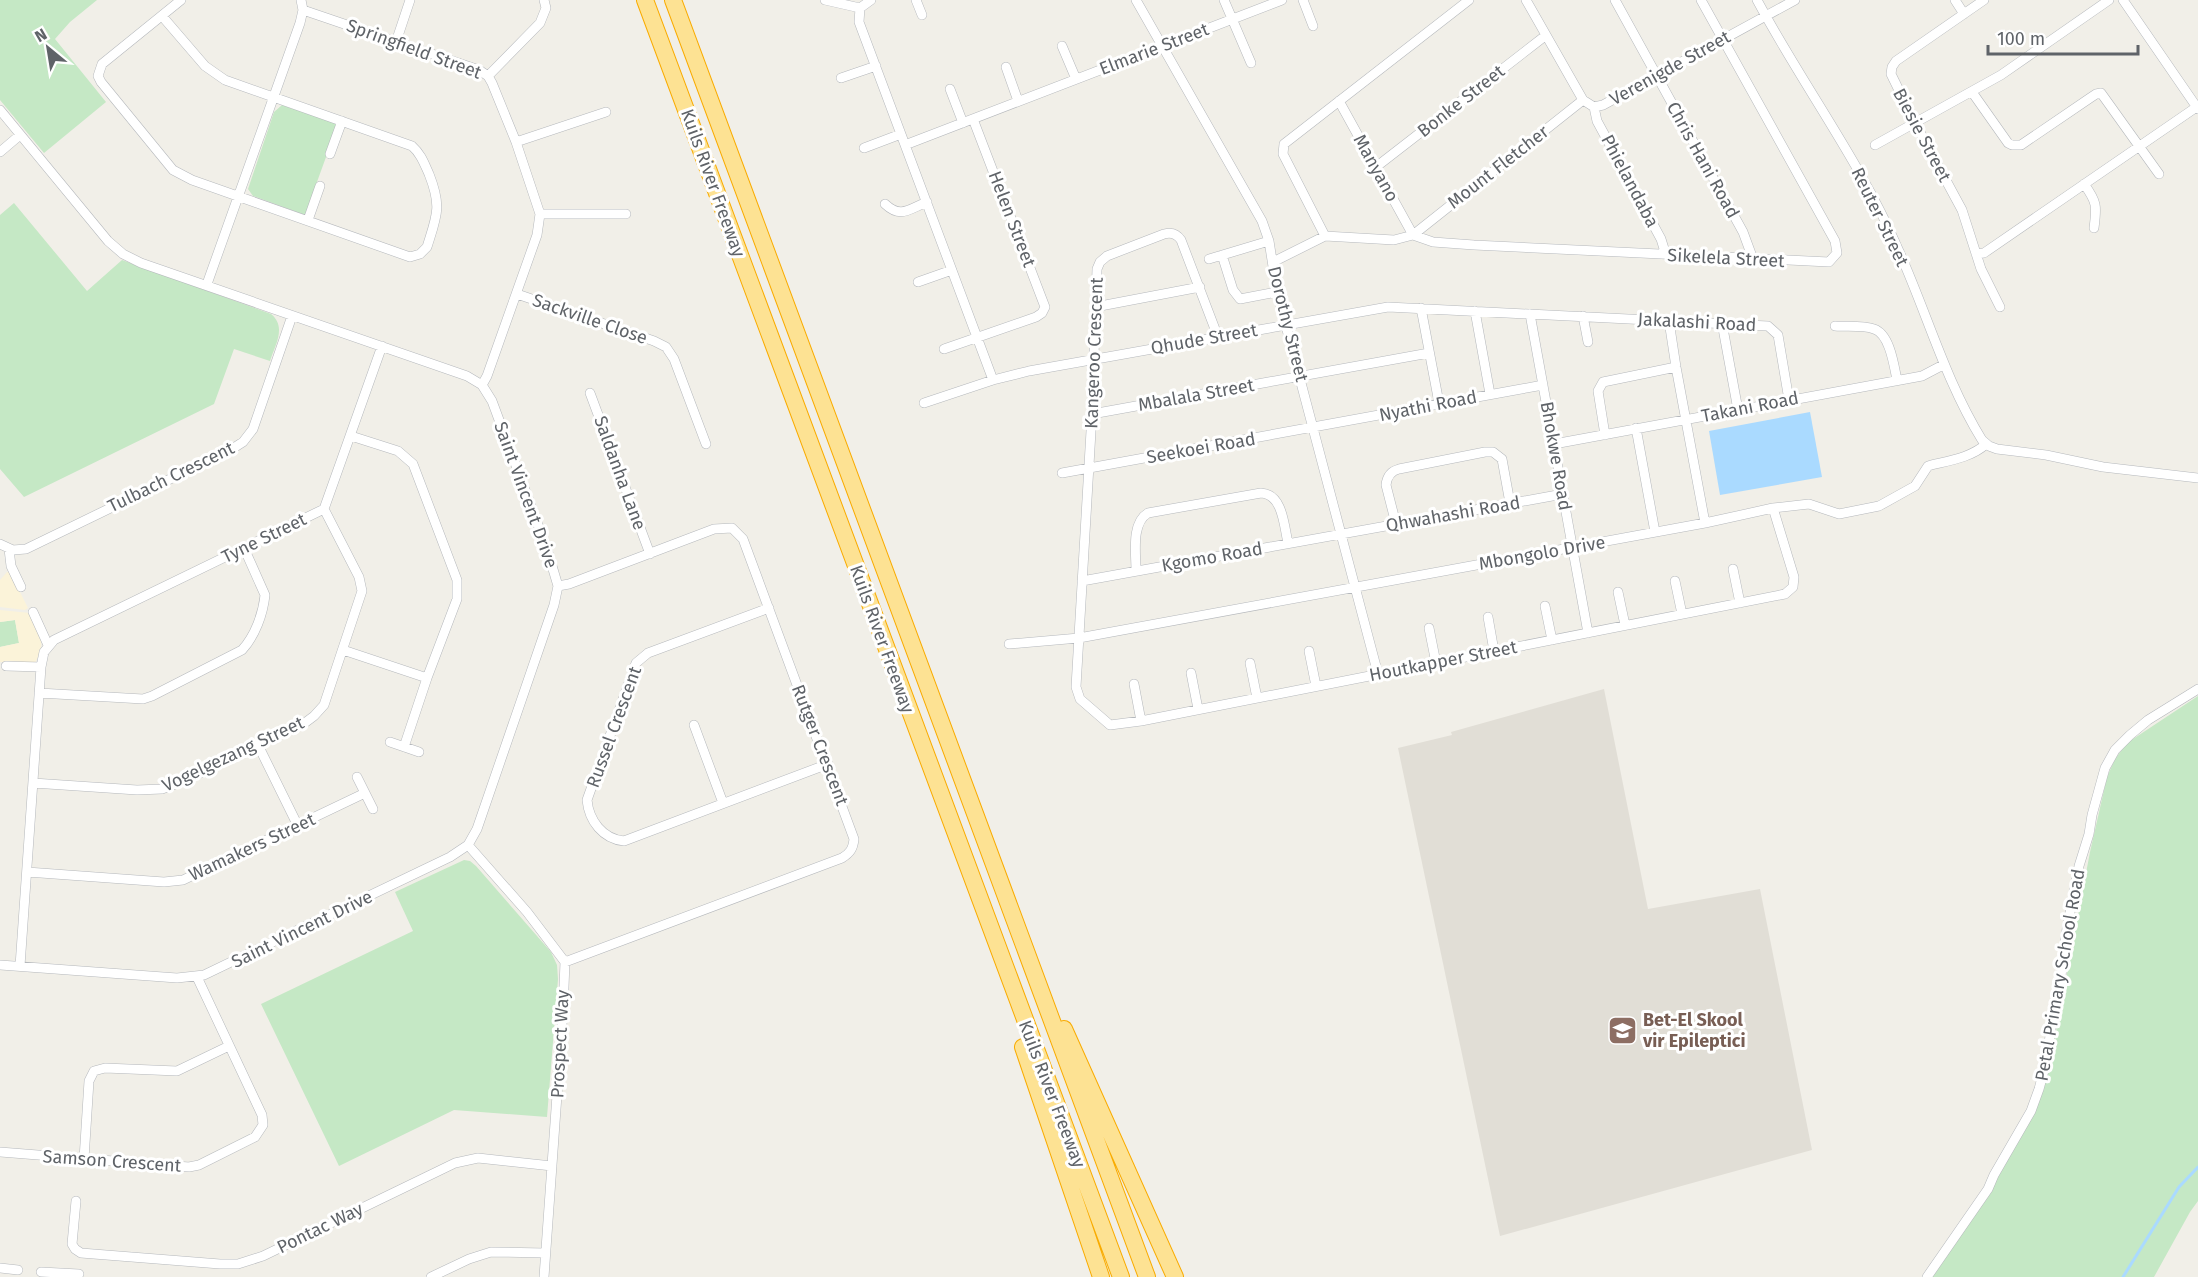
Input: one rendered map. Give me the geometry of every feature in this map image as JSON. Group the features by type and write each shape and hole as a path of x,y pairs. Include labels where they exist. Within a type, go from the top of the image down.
{"highway":[{"name":"Kuils River Freeway","path":"645,0 1120,1277"},
{"name":"Kuils River Freeway","path":"673,0 1147,1277"},
{"path":"1038,984 1073,1045 1175,1277"},
{"path":"1013,990 1025,1054 1101,1277"}],"street":[{"path":"162,16 213,73 225,80 412,146 422,157 438,203 427,247 420,254 410,257 238,197 181,176 173,170 98,76 102,64 180,0"},
{"path":"396,42 410,0"},
{"path":"488,76 540,23 546,8 544,0"},
{"path":"825,0 860,9"},
{"path":"871,0 860,9 858,18 993,380"},
{"path":"916,0 922,15"},
{"name":"Dorothy Street","path":"1136,0 1262,222 1269,241 1277,292 1378,674"},
{"name":"Elmarie Street","path":"1224,0 1251,63"},
{"name":"Elmarie Street","path":"905,145 1282,0"},
{"path":"1303,0 1313,27"},
{"path":"1325,236 1283,154 1282,147 1469,0"},
{"name":"Verenigde Street","path":"1526,0 1583,100 1594,107 1603,105 1795,0"},
{"name":"Chris Hani Road","path":"1615,0 1743,232 1753,260"},
{"name":"Sikelela Street","path":"1273,262 1325,236 1394,240 1413,235 1433,242 1753,260 1825,263 1835,257 1837,249 1701,0"},
{"name":"Reuter Street","path":"1756,0 1863,178 1899,249 1943,365 1979,436 1986,444"},
{"path":"1955,0 1964,14"},
{"name":"Biesie Street","path":"1984,0 1896,61 1892,67 1892,77 1962,210 1976,254 2000,307"},
{"path":"1875,145 2001,75 2109,0"},
{"path":"1976,254 1984,253 2198,107 2122,0"},
{"name":"Springfield Street","path":"207,284 274,97 302,5 396,42 479,70 488,76 516,142 540,214 537,235 517,294 482,385"},
{"name":"Bonke Street","path":"1376,167 1545,36"},
{"name":"Elmarie Street","path":"1062,46 1076,79"},
{"path":"841,78 876,66"},
{"path":"1006,67 1018,101"},
{"path":"950,89 963,123"},
{"path":"1972,92 2012,146 2021,145 2096,93 2101,93 2159,174"},
{"name":"Mount Fletcher","path":"1413,235 1583,100"},
{"name":"Manyano","path":"1339,101 1413,235"},
{"name":"Phielandaba","path":"1594,107 1598,121 1661,239 1666,255"},
{"path":"0,110 108,241 123,254 141,263 467,376 482,385"},
{"path":"516,142 606,112"},
{"name":"Helen Street","path":"973,118 1044,300 1044,310 1036,317 977,337"},
{"path":"330,154 342,121"},
{"path":"864,148 901,134"},
{"path":"0,152 21,135"},
{"path":"2084,184 2097,206 2094,228"},
{"path":"308,220 320,186"},
{"path":"885,204 899,213 927,202"},
{"path":"540,214 626,214"},
{"name":"Kangeroo Crescent","path":"1079,638 1092,414 1097,269 1100,261 1107,256 1167,233 1174,234 1181,240 1218,337"},
{"path":"1209,259 1269,241"},
{"path":"1222,255 1233,290 1240,298 1277,292"},
{"path":"918,282 952,270"},
{"path":"1095,306 1200,287"},
{"name":"Sackville Close","path":"517,294 666,347 674,360 706,444"},
{"name":"Qhude Street","path":"924,403 993,380 1094,359 1378,308 1530,314"},
{"path":"1421,308 1439,403"},
{"path":"1475,311 1490,394"},
{"name":"Jakalashi Road","path":"1530,314 1771,327 1776,332 1789,400"},
{"name":"Bhokwe Road","path":"1530,314 1588,633"},
{"name":"Tulbach Crescent","path":"4,546 17,550 26,549 243,442 253,429 292,316"},
{"path":"1583,316 1588,342"},
{"path":"1669,321 1705,523"},
{"path":"1722,323 1738,410"},
{"path":"1835,326 1869,328 1881,333 1891,351 1897,380"},
{"path":"944,349 977,337"},
{"name":"Tyne Street","path":"48,645 54,640 324,509 382,346"},
{"name":"Mbalala Street","path":"1092,414 1429,353"},
{"name":"Takani Road","path":"1554,444 1922,376 1943,365"},
{"path":"1605,435 1598,391 1603,382 1676,367"},
{"name":"Saint Vincent Drive","path":"0,965 177,978 197,977 212,972 450,857 468,845 477,829 554,605 558,586 547,549 495,409 482,385"},
{"name":"Nyathi Road","path":"1313,427 1543,385"},
{"name":"Saldanha Lane","path":"590,393 650,554"},
{"name":"Seekoei Road","path":"1062,474 1313,427"},
{"path":"1636,428 1654,532"},
{"path":"351,436 398,451 412,464 457,580 457,599 404,747"},
{"path":"1986,444 1997,449 2046,455 2103,467 2198,478"},
{"name":"Mbongolo Drive","path":"1010,644 1079,638 1705,523 1773,508 1809,504 1839,514 1880,506 1915,486 1928,466 1962,457 1981,449 1986,444"},
{"path":"1396,524 1386,485 1391,472 1485,452 1493,452 1502,459 1510,503"},
{"path":"1136,571 1137,526 1141,518 1148,513 1261,493 1268,494 1278,504 1288,543"},
{"name":"Qhwahashi Road","path":"1342,533 1563,494"},
{"name":"Houtkapper Street","path":"1079,638 1076,690 1080,699 1110,725 1141,721 1785,594 1791,590 1794,577 1773,508"},
{"name":"Vogelgezang Street","path":"33,783 137,790 162,789 186,780 306,722 319,711 324,705 343,651 361,598 362,585 324,509"},
{"name":"Rutger Crescent","path":"558,586 569,584 714,529 732,528 743,539 855,839 854,846 842,858 565,962"},
{"name":"Kgomo Road","path":"1082,581 1342,533"},
{"name":"Tulbach Crescent","path":"4,546 21,587"},
{"path":"39,693 142,699 242,650 252,637 265,595 244,548"},
{"path":"1733,569 1740,603"},
{"path":"1675,581 1682,614"},
{"path":"1618,592 1625,626"},
{"path":"1545,606 1552,640"},
{"name":"Russel Crescent","path":"769,608 648,653 636,663 587,800 588,809 602,832 609,838 624,841 828,764"},
{"path":"20,966 41,667 48,645 33,612"},
{"path":"1488,617 1494,651"},
{"path":"1429,628 1436,663"},
{"path":"343,651 427,678"},
{"path":"1309,651 1316,686"},
{"path":"1250,663 1257,698"},
{"path":"6,666 41,667"},
{"path":"1191,673 1198,709"},
{"path":"1134,684 1141,721"},
{"name":"Petal Primary School Road","path":"1927,1277 1988,1189 2031,1111 2039,1089 2046,1063 2079,866 2105,768 2115,750 2130,735 2148,720 2198,689"},
{"path":"694,725 723,803"},
{"path":"390,742 419,752"},
{"path":"258,745 298,825"},
{"path":"357,777 373,809"},
{"name":"Wamakers Street","path":"27,872 175,882 192,877 365,793"},
{"path":"468,845 534,920 565,962"},
{"name":"Prospect Way","path":"544,1277 565,962"},
{"name":"Samson Crescent","path":"0,1152 194,1166 255,1137 263,1125 262,1115 197,977"},
{"path":"84,1159 89,1081 94,1071 105,1068 177,1071 229,1046"},
{"name":"Pontac Way","path":"81,1253 238,1264 263,1256 455,1163 478,1158 552,1166"},
{"path":"41,1272 79,1276 81,1253 72,1244 76,1202"},
{"path":"431,1277 469,1259 491,1252 545,1253"},
{"path":"0,1268 18,1270"}],"shaded area":[{"name":"Bet-El Skool vir Epileptici","path":"1604,689 1648,909 1760,889 1812,1150 1500,1236 1398,748 1452,735 1451,732"}],"green space":[{"path":"0,0 97,0 70,22 55,39 106,102 44,153 0,100"},
{"path":"282,105 338,124 305,215 253,196 248,189 274,112"},
{"path":"14,203 87,291 122,260 271,314 276,319 279,330 270,361 234,349 214,404 24,497 0,469 0,215"},
{"path":"15,620 19,643 0,647 0,622"},
{"path":"2198,696 2198,1201 2154,1277 1931,1277 1973,1217 2050,1063 2090,852 2107,777 2115,759 2127,743"},
{"path":"464,860 476,866 551,952 557,965 558,979 547,1117 454,1110 339,1166 261,1004 413,931 395,892"}],"sand":[{"path":"7,572 10,572 28,608 25,610 0,607 0,580"},
{"path":"0,610 30,613 41,638 41,649 35,663 0,662 0,647 19,643 15,620 0,622"}],"water":[{"path":"1810,412 1822,477 1720,495 1709,431"}],"waterway":[{"path":"2123,1277 2179,1187 2198,1167"}],"place":[{"name":"Bet-El Skool vir Epileptici","path":"1622,1030"}]}
